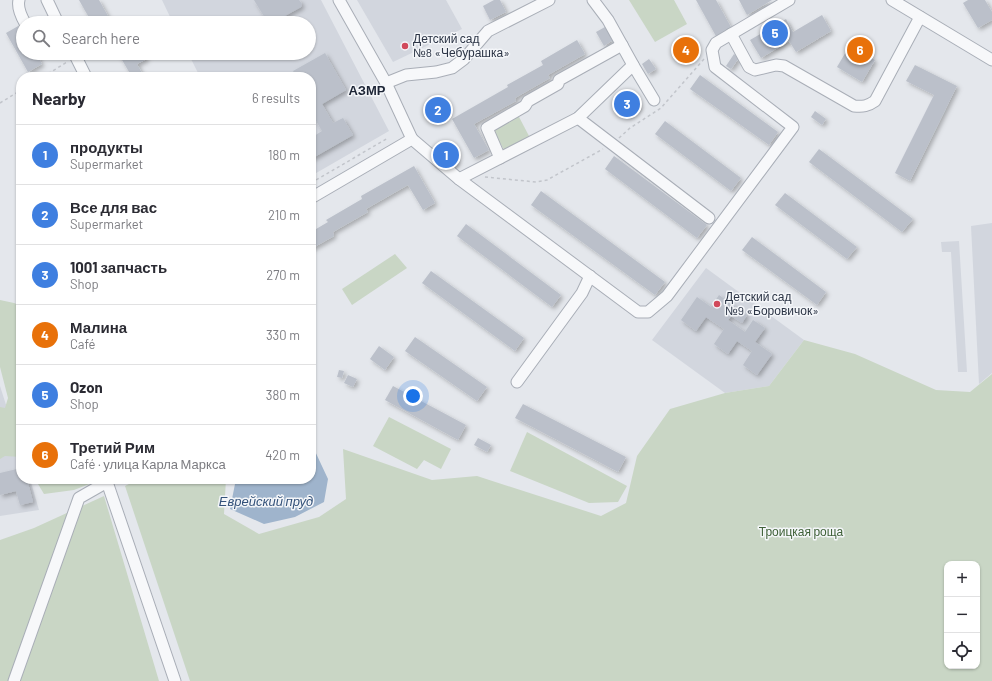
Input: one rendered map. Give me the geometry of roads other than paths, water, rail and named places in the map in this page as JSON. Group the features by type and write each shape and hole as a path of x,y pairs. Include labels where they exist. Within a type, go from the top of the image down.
{"street":[{"path":"19,0 18,4 22,16"},
{"path":"47,0 55,16"},
{"path":"339,0 386,83 412,139 638,312 648,312 667,296 793,127 715,67 712,50 716,43 790,0"},
{"path":"386,83 406,75 436,72 452,68 464,60 488,31 549,0"},
{"path":"593,0 608,20 654,100"},
{"path":"892,0 992,60"},
{"path":"731,34 750,67 755,70 776,64 784,66 854,106 861,107 869,106 875,101 920,17"},
{"path":"500,158 487,128 525,106 528,101 558,84 559,80 622,45"},
{"path":"78,60 84,72"},
{"path":"463,177 578,118 633,64"},
{"path":"578,118 709,218"},
{"path":"316,195 412,139"},
{"path":"517,382 582,293 590,276"},
{"path":"14,681 79,498 100,484"},
{"path":"107,484 175,681"}],"water":[{"name":"Еврейский пруд","path":"316,453 328,479 324,502 295,517 264,524 230,509 235,484 316,484"}],"place":[{"name":"Ozon","path":"775,33"},
{"name":"Детский сад №8 «Чебурашка»","path":"405,46"},
{"name":"Малина","path":"686,50"},
{"name":"Третий Рим","path":"860,50"},
{"name":"1001 запчасть","path":"627,104"},
{"name":"Все для вас","path":"438,110"},
{"name":"продукты","path":"446,155"},
{"name":"Детский сад №9 «Боровичок»","path":"717,304"}],"district":[{"name":"АЗМР","path":"367,90"}],"park label":[{"name":"Троицкая роща","path":"801,532"}]}
